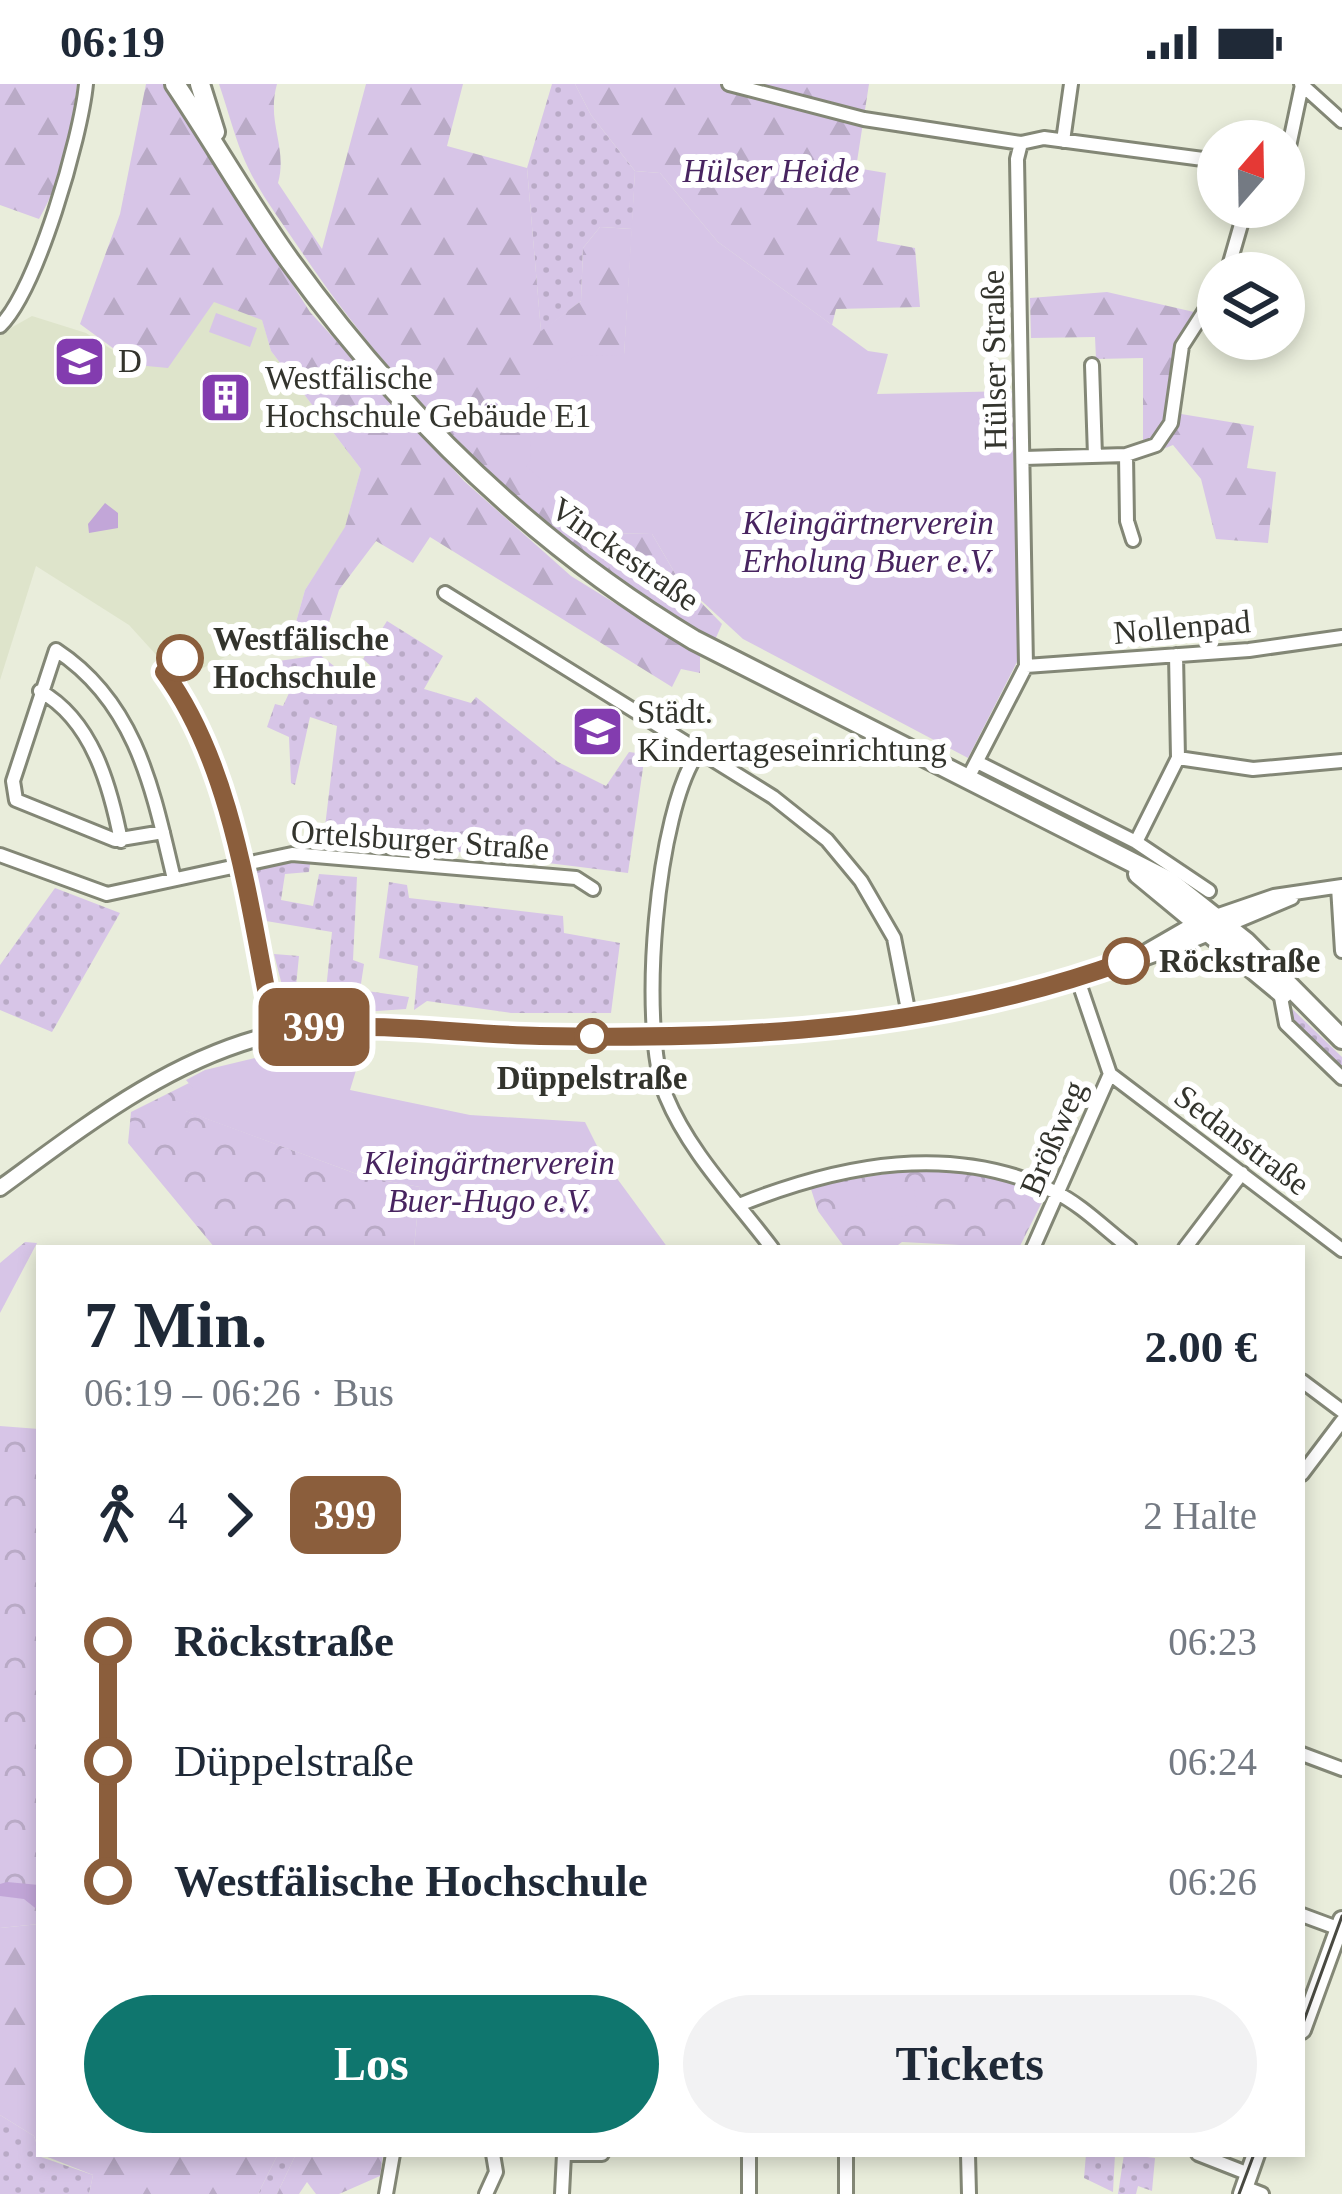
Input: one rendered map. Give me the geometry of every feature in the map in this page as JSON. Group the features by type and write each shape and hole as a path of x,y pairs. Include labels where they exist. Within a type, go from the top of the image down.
{"main road":[{"name":"Vinckestraße","path":"175,84 286,256 353,345 435,437 526,520 627,598 694,640 972,771 1116,856 1169,881 1342,1052"},
{"name":"Vinckestraße","path":"200,84 222,154"},
{"name":"Vinckestraße","path":"1214,924 1342,1039"},
{"path":"1305,2022 1341,1925"},
{"path":"1249,2187 1255,2157"}],"street":[{"path":"0,326 18,297 74,154 86,84"},
{"path":"729,84 864,119 1022,142 1063,141 1197,158"},
{"path":"1063,141 1071,84"},
{"path":"1302,84 1342,121"},
{"path":"1294,120 1302,84"},
{"name":"Hülser Straße","path":"972,771 1026,666 1017,158 1022,142"},
{"path":"1024,458 1126,455 1144,452 1166,435 1182,346 1197,323"},
{"path":"1092,365 1095,456"},
{"path":"1126,455 1127,521 1133,541"},
{"path":"446,593 793,811 851,867 894,938 910,1020"},
{"name":"Nollenpad","path":"1026,666 1342,637"},
{"path":"163,832 121,841 16,800 11,787 56,650 102,691 142,753 163,832 174,879"},
{"path":"1136,842 1178,758 1176,655"},
{"path":"40,691 66,711 95,753 121,841"},
{"path":"179,692 223,792 275,1034"},
{"path":"699,751 680,800 661,887 652,1037 664,1091 682,1131 770,1245"},
{"path":"1178,758 1253,770 1342,761"},
{"name":"Vinckestraße","path":"972,771 1136,842 1209,892"},
{"name":"Ortelsburger Straße","path":"0,855 107,894 237,862 332,854 585,880 593,889"},
{"path":"0,1188 149,1084 225,1048 275,1034 368,1023 534,1036 652,1037 784,1034 910,1020 1078,980 1274,896 1340,887 1342,951"},
{"name":"Brößweg","path":"1034,1245 1110,1074 1078,980"},
{"name":"Vinckestraße","path":"1280,991 1286,1024 1342,1078"},
{"name":"Sedanstraße","path":"1110,1074 1342,1250"},
{"path":"740,1205 839,1173 941,1161 995,1168 1060,1193 1126,1245"},
{"path":"1187,1245 1242,1173"},
{"path":"1305,1383 1342,1411"},
{"path":"1305,1470 1342,1421"},
{"path":"1305,1755 1342,1769"},
{"path":"1305,1916 1341,1925"},
{"path":"386,2194 392,2157"},
{"path":"486,2194 496,2173 494,2157"},
{"path":"562,2194 568,2157"},
{"path":"749,2157 749,2194"},
{"path":"845,2194 846,2157"},
{"path":"968,2157 969,2194"},
{"path":"1203,2157 1249,2187"}],"shaded area":[{"name":"Westfälische Hochschule","path":"214,301 262,319 271,351 361,469 345,528 305,590 291,640 227,656 179,680 129,625 36,566 0,680 0,334 32,316 86,333 136,365"},
{"path":"105,503 118,513 118,528 89,533 88,524"},
{"path":"0,1884 36,1885 36,1909 24,1899 0,1896"}],"green space":[{"path":"0,84 77,84 65,154 39,219 0,205"},
{"path":"146,84 165,84 310,312 464,481 571,576 700,656 700,673 681,669 672,687 430,537 413,563 376,541 339,590 321,648 291,640 305,590 345,527 361,469 271,351 262,320 214,302 168,368 136,365 80,324 120,214"},
{"path":"219,84 277,84 278,183 322,249 366,84 463,84 447,146 527,168 541,331 581,301 583,248 600,227 632,229 624,356 601,533 652,534 679,580 722,624 715,640 654,603 538,516 433,416 340,306 268,202 242,154"},
{"path":"552,84 575,84 591,115 635,171 632,229 600,227 583,248 581,301 541,332 527,168"},
{"name":"Hülser Heide","path":"575,84 869,84 856,168 886,173 877,241 915,248 920,307 836,309 832,325 718,242 660,173 635,171 591,115"},
{"name":"Kleingärtnerverein Erholung Buer e.V.","path":"635,171 660,173 718,242 868,351 888,354 877,394 1012,391 1018,660 968,758 743,639 679,580 652,534 601,533 526,466 531,460 530,394 575,356 624,355"},
{"path":"1107,292 1194,312 1174,357 1169,412 1254,426 1247,468 1276,472 1268,543 1216,539 1201,479 1173,445 1143,457 1143,358 1096,359 1095,337 1031,338 1030,298"},
{"path":"216,313 257,328 250,347 209,332"},
{"path":"387,621 443,656 424,689 471,703 476,697 558,762 606,786 629,752 645,754 628,873 324,835 337,726 310,717 295,785 291,783 289,737 267,727 275,704 283,706 296,678 265,663 320,655 362,688 372,667 363,659"},
{"path":"311,857 309,872 285,874 281,900 313,906 319,874 357,877 353,960 364,964 360,990 409,997 406,1009 290,1017 274,954 299,956 296,986 326,990 332,932 260,920 249,864"},
{"path":"389,882 407,885 409,898 563,916 564,933 620,943 611,1013 511,1013 427,1001 414,1010 418,966 379,958"},
{"path":"55,888 120,913 52,1032 0,1010 0,965"},
{"path":"1284,1001 1342,1057 1342,1068 1290,1021"},
{"name":"Kleingärtnerverein Buer-Hugo e.V.","path":"337,1038 366,1038 350,1090 470,1115 585,1122 605,1162 666,1245 414,1245 420,1187 365,1177 185,1111 193,1088 186,1080 205,1070"},
{"path":"189,1083 194,1088 186,1111 365,1177 420,1187 414,1245 213,1245 128,1143 131,1112"},
{"path":"935,1166 989,1172 1046,1194 1020,1245 843,1245 818,1211 810,1186"},
{"path":"913,1184 918,1213 862,1225 856,1196"},
{"path":"25,1242 37,1243 0,1313 0,1263"},
{"path":"0,1426 36,1429 36,1924 0,1928"},
{"path":"36,1924 36,2142 0,2115 0,1928"},
{"path":"0,2115 34,2136 36,2157 93,2175 89,2194 0,2194"},
{"path":"48,2157 276,2157 258,2194 89,2194 93,2175"},
{"path":"276,2157 295,2157 277,2194 258,2194"},
{"path":"295,2157 383,2157 380,2176 339,2194 316,2194 307,2182 299,2194 277,2194"},
{"path":"1086,2157 1115,2157 1113,2192 1084,2178"},
{"path":"1124,2157 1155,2158 1152,2191 1138,2186 1136,2194 1118,2194"}],"tram line":[{"path":"1305,2018 1342,1916"},
{"path":"1239,2194 1253,2157"}],"bus line":[{"name":"399","path":"180,658 164,672 186,704 223,792 275,1034 368,1023 534,1036 784,1034 957,1012 1078,980 1126,961"}],"place":[{"name":"D","path":"79,361"},
{"name":"Westfälische Hochschule Gebäude E1","path":"226,397"},
{"name":"Westfälische Hochschule","path":"180,658"},
{"name":"Städt. Kindertageseinrichtung","path":"598,731"},
{"name":"Röckstraße","path":"1126,961"},
{"name":"Düppelstraße","path":"592,1036"}]}
